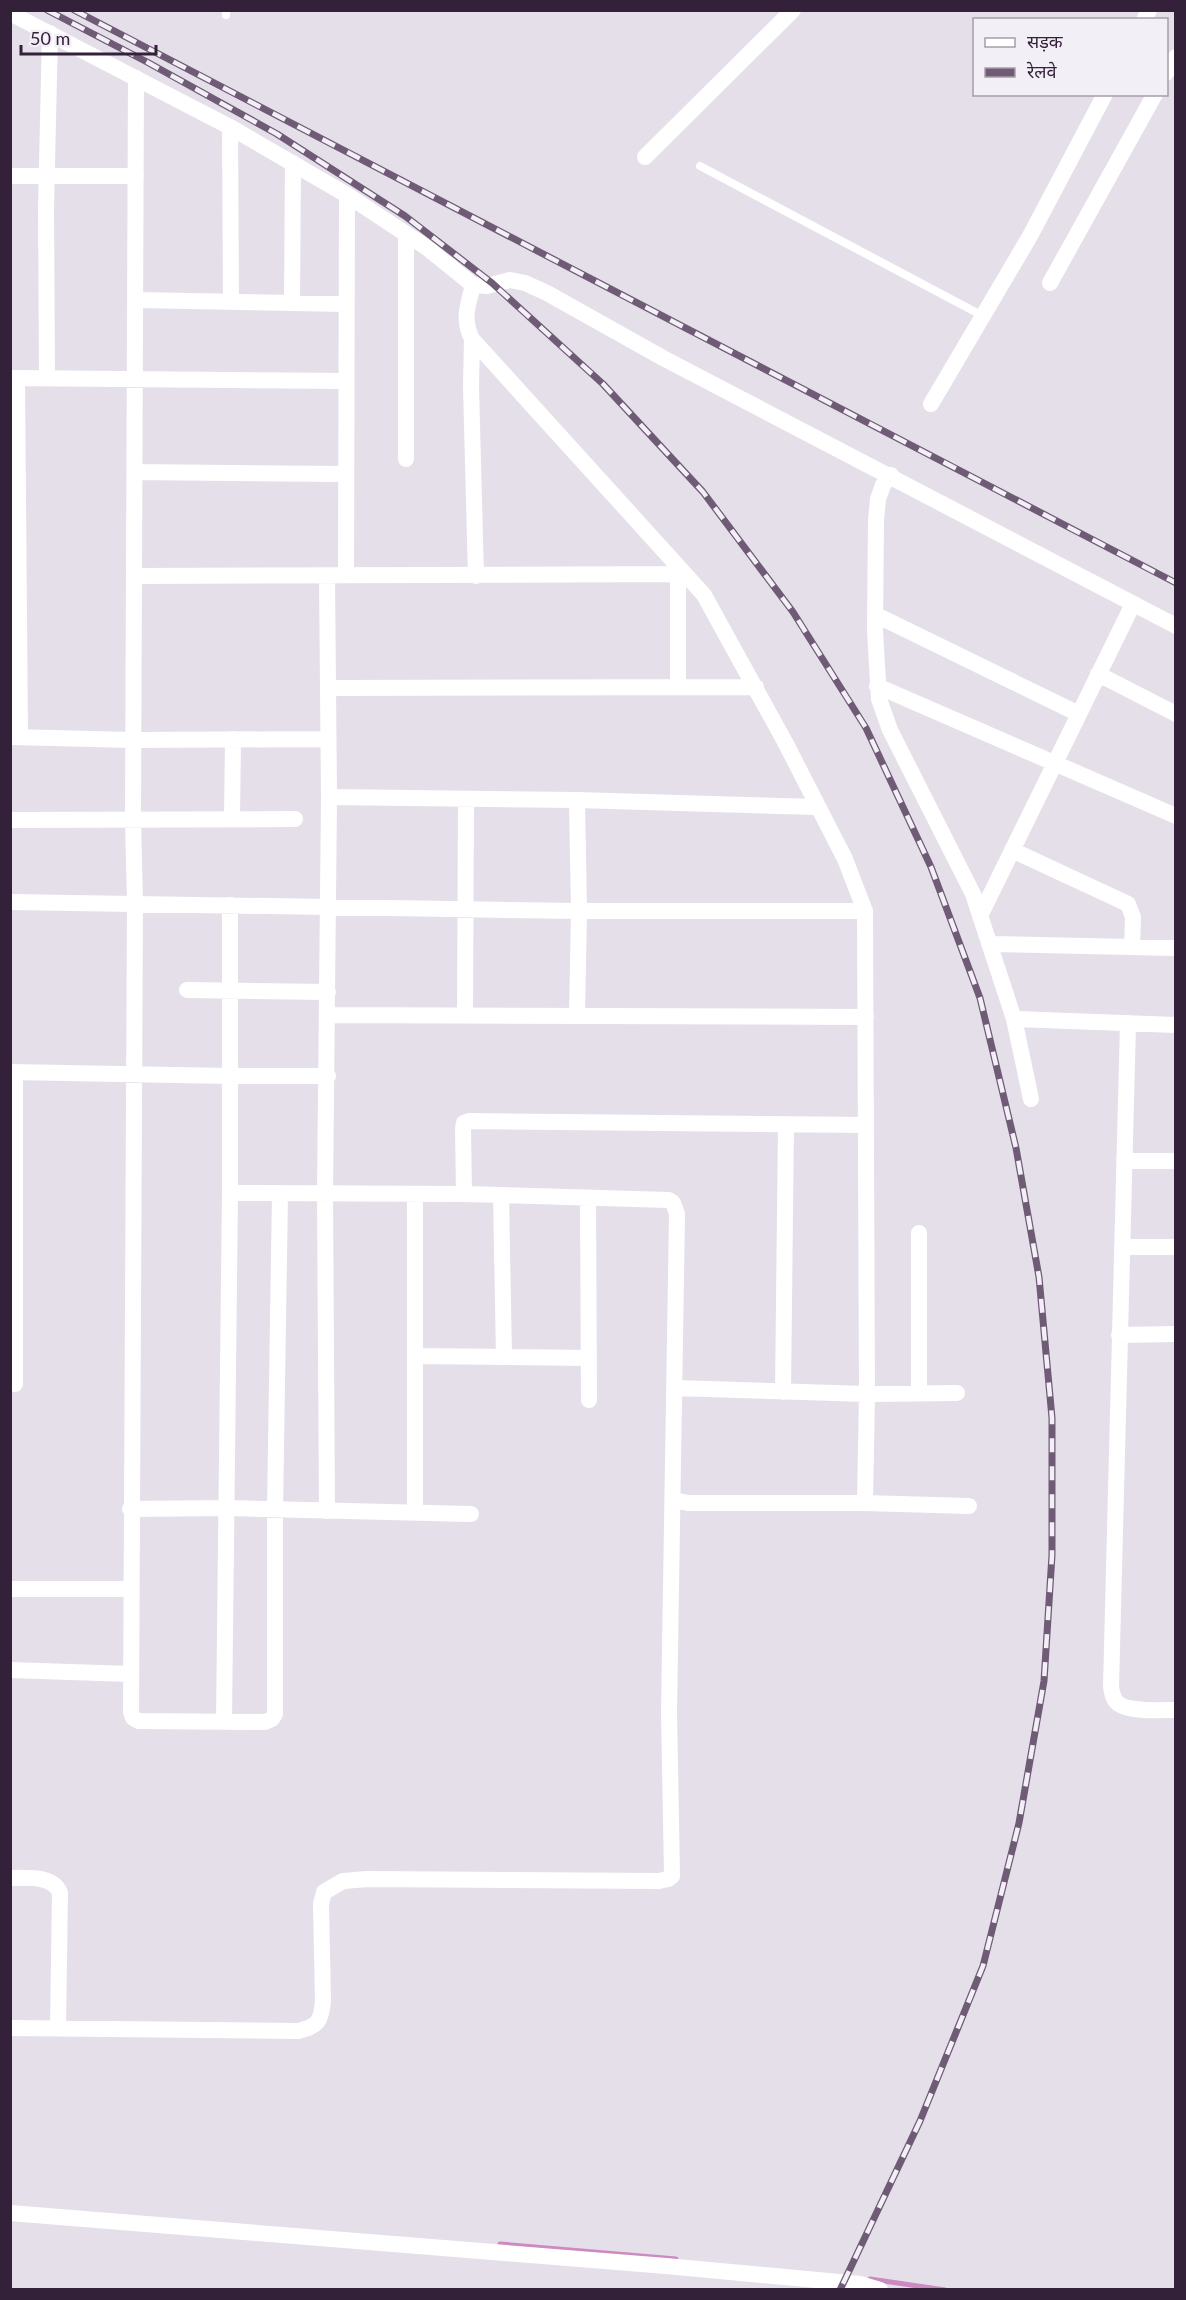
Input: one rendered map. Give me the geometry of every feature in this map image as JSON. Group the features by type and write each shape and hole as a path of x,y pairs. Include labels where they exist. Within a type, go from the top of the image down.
{"street":[{"path":"645,157 793,10"},
{"path":"10,13 230,127 347,195 426,247 473,285 487,286 510,280 525,283 663,358 891,475 1176,626"},
{"path":"47,378 46,176 50,33"},
{"path":"136,78 133,740 135,903 130,1509 131,1712 133,1718 139,1721 265,1722 272,1719 275,1714 274,1510 280,1194"},
{"path":"931,404 1030,236 1104,96"},
{"path":"1050,283 1154,96"},
{"path":"230,127 231,302"},
{"path":"291,303 292,163"},
{"path":"10,176 136,176"},
{"path":"346,575 347,195"},
{"path":"406,234 406,459"},
{"path":"473,285 465,316 466,328 472,339 682,574 704,595 756,687 848,867 865,911 867,1394 865,1503"},
{"path":"136,300 346,304"},
{"path":"472,339 471,387 476,576"},
{"path":"328,739 133,740 15,737 14,378 346,381"},
{"path":"136,472 345,474"},
{"path":"891,475 883,484 878,500 877,686 883,716 973,894 1014,1019 1031,1100"},
{"path":"135,576 682,574"},
{"path":"678,687 682,574"},
{"path":"327,576 329,797 328,1076 325,1194 327,1511"},
{"path":"980,916 1133,604"},
{"path":"876,615 1078,714"},
{"path":"1098,674 1176,714"},
{"path":"877,686 1176,816"},
{"path":"328,688 756,687"},
{"path":"232,819 233,739"},
{"path":"329,797 577,800 817,807"},
{"path":"465,1015 466,800"},
{"path":"577,800 579,911 577,1015"},
{"path":"10,820 296,819"},
{"path":"1012,850 1128,904 1133,916 1132,947"},
{"path":"10,902 579,911 865,911"},
{"path":"224,1721 230,1193 230,905"},
{"path":"989,944 1176,948"},
{"path":"187,990 328,992"},
{"path":"328,1016 866,1017"},
{"path":"1014,1019 1176,1025"},
{"path":"1128,1023 1111,1687 1114,1699 1119,1705 1128,1708 1176,1710"},
{"path":"15,1384 13,1072 230,1077 328,1076"},
{"path":"464,1194 463,1128 464,1123 469,1122 866,1125"},
{"path":"783,1392 786,1124"},
{"path":"1124,1161 1176,1161"},
{"path":"10,2028 297,2031 312,2027 318,2022 322,2013 323,2001 321,1904 324,1892 342,1881 367,1879 659,1881 672,1876 669,1712 674,1500 671,1491 676,1208 669,1200 464,1194 230,1193"},
{"path":"415,1195 416,1513"},
{"path":"501,1195 504,1357"},
{"path":"588,1198 589,1400"},
{"path":"919,1233 919,1393"},
{"path":"1122,1247 1176,1247"},
{"path":"1119,1335 1176,1334"},
{"path":"416,1356 588,1358"},
{"path":"674,1388 867,1394 957,1393"},
{"path":"674,1500 688,1503 865,1503 969,1506"},
{"path":"130,1509 226,1508 471,1514"},
{"path":"10,1589 131,1589"},
{"path":"10,1670 131,1674"},
{"path":"10,1878 50,1881 57,1886 60,1893 58,2028"},
{"path":"10,2213 666,2266 860,2284 880,2289"}],"lane":[{"path":"700,166 983,316"}],"waterway":[{"path":"500,2244 676,2259"},
{"path":"870,2279 945,2290"}],"railway":[{"path":"47,10 277,134 405,216 492,283 603,384 703,492 793,612 866,728 931,867 980,998 1016,1148 1039,1277 1052,1418 1052,1555 1044,1681 1019,1823 983,1966 920,2121 840,2290"},
{"path":"74,10 1176,583"}]}
